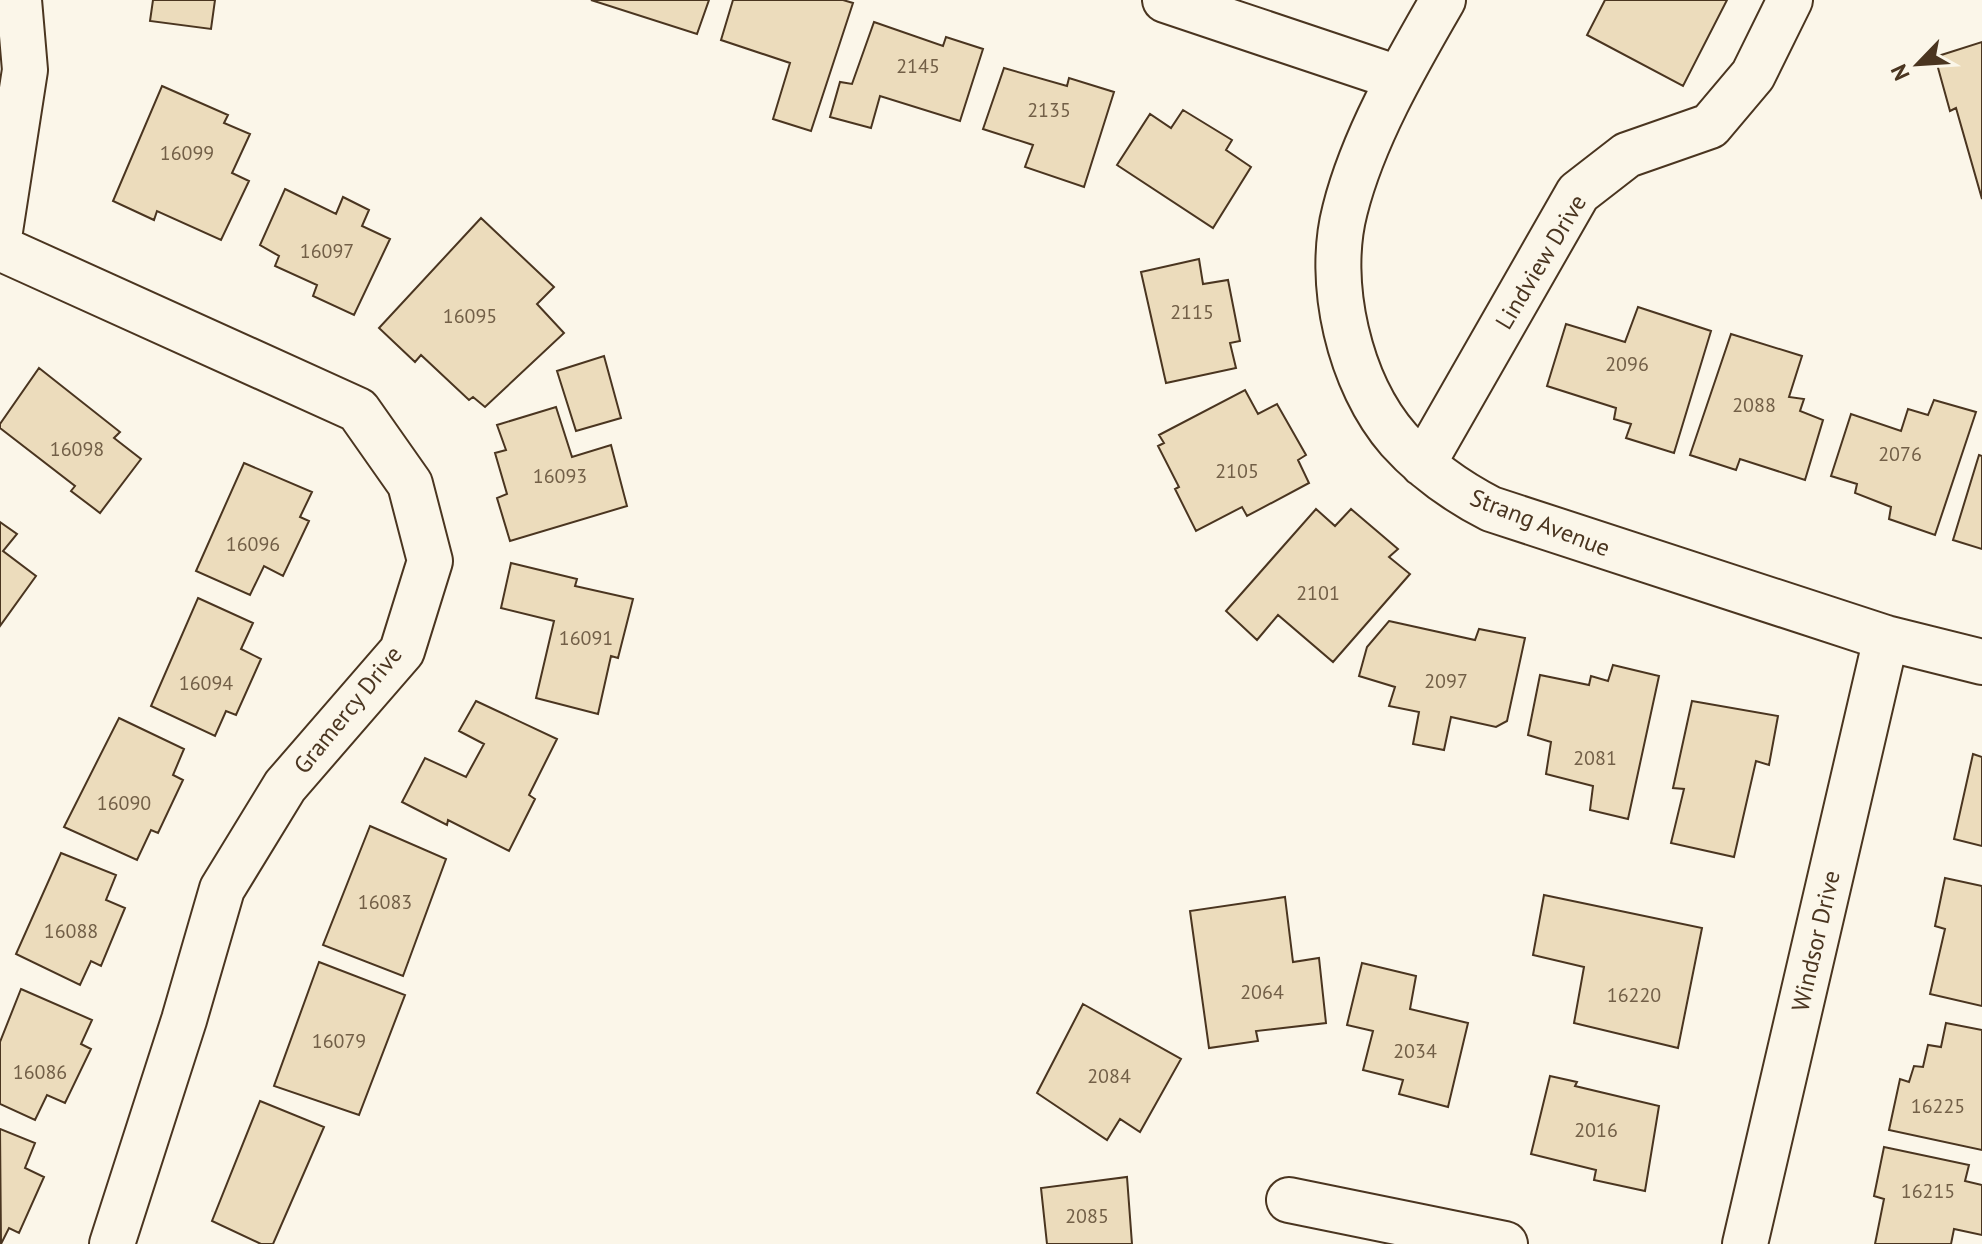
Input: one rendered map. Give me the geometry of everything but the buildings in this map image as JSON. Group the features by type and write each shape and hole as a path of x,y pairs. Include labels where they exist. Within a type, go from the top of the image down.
{"street":[{"path":"0,231 25,70 19,0"},
{"path":"1165,0 1398,78"},
{"name":"Strang Avenue","path":"1443,0 1398,78 1369,143 1344,210 1338,259 1340,305 1353,355 1374,402 1397,438 1456,491 1491,509 1886,638 1982,662"},
{"name":"Lindview Drive","path":"1423,464 1578,193 1627,155 1710,126 1753,75 1790,0"},
{"name":"Gramercy Drive","path":"0,248 358,410 410,484 430,561 402,651 285,786 222,889 184,1020 112,1244"},
{"name":"Windsor Drive","path":"1745,1244 1886,638"},
{"path":"1289,1200 1505,1244"}]}
